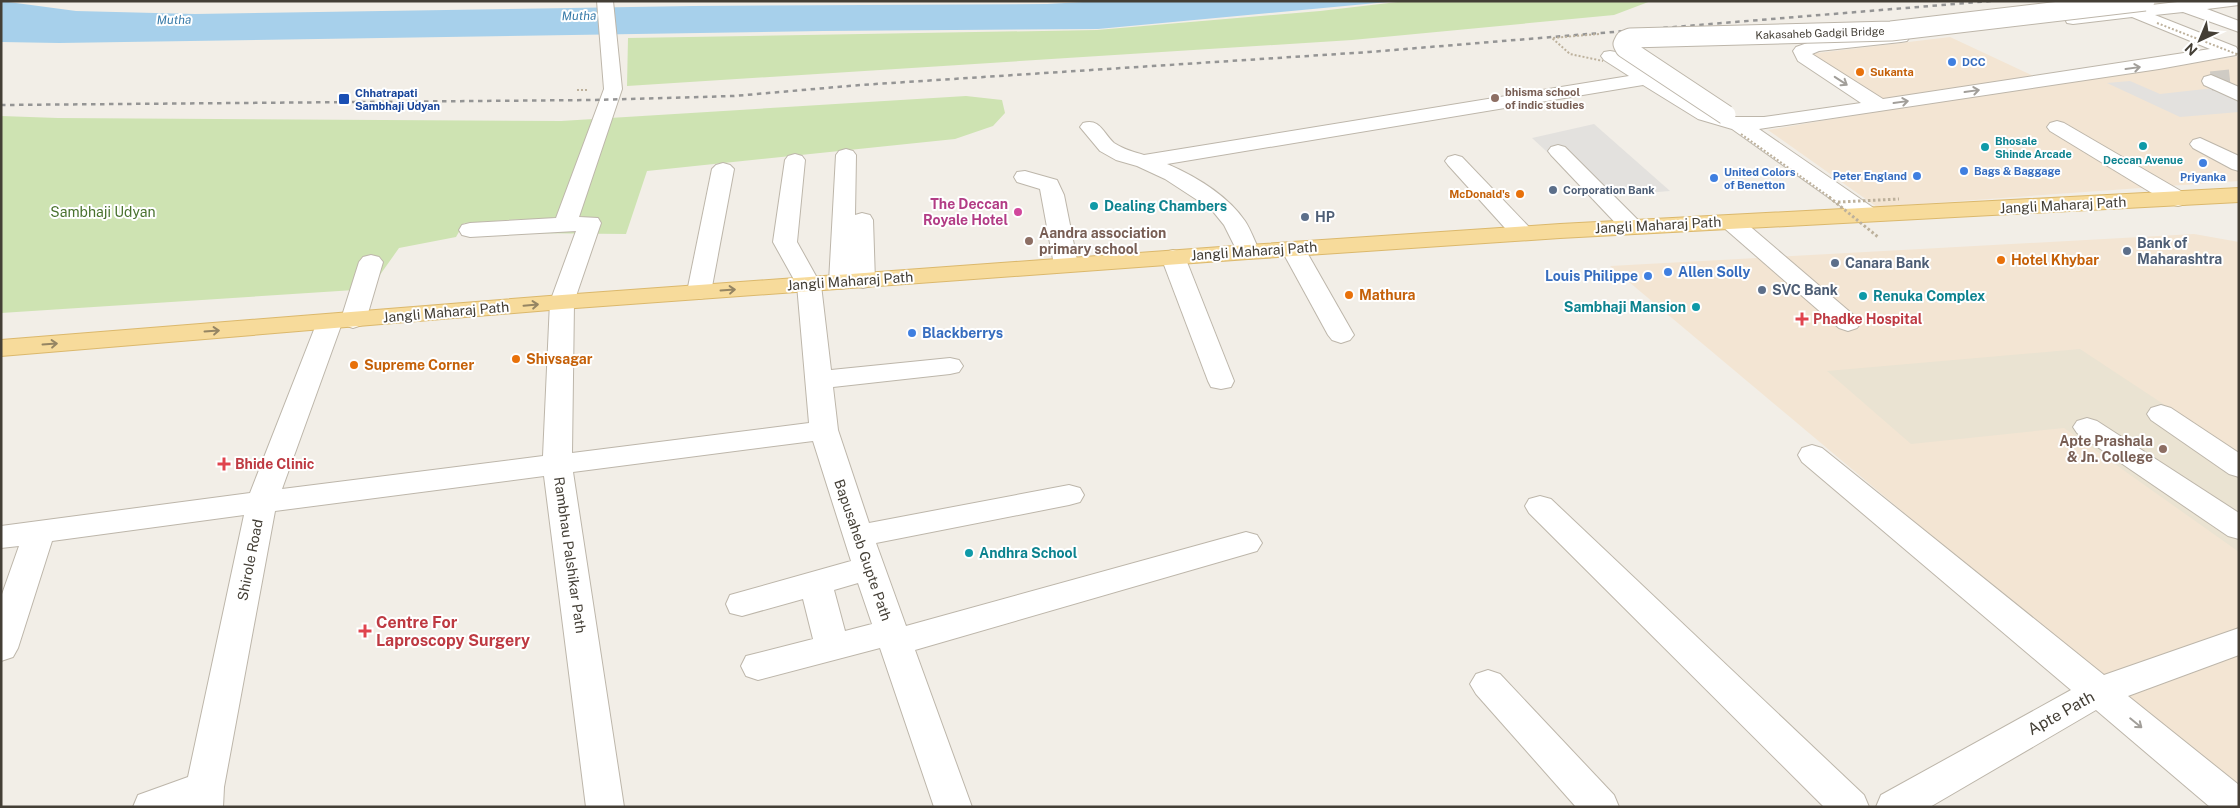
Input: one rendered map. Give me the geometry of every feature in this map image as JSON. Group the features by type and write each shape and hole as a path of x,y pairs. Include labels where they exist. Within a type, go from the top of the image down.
{"main road":[{"name":"Jangli Maharaj Path","path":"1,348 562,302 1522,233 2239,195"}],"street":[{"path":"470,230 565,224 613,89 605,1"},
{"path":"2108,1 2139,7 2236,53"},
{"path":"1878,105 1804,57 1802,52 1816,46 2139,7 2184,6 2233,1"},
{"path":"2184,6 2239,27"},
{"name":"Kakasaheb Gadgil Bridge","path":"1733,120 1625,48 1623,44 1625,40 1630,38 1890,31 2139,7"},
{"path":"1610,56 1710,118 1728,124 1733,120 1764,123 2236,53"},
{"path":"2098,73 2118,82"},
{"path":"1144,161 1272,142 1466,107 1645,79"},
{"path":"2211,81 2239,96"},
{"path":"1733,120 1867,214"},
{"path":"1090,127 1107,147 1123,156 1144,161 1173,174 1219,204 1235,223 1248,252"},
{"path":"2057,127 2178,199"},
{"path":"2200,144 2239,165"},
{"path":"1558,151 1632,227"},
{"path":"846,155 852,281"},
{"path":"795,160 785,242 809,285"},
{"path":"1455,161 1522,233"},
{"path":"699,292 723,169"},
{"path":"1025,177 1049,184 1053,195 1066,265"},
{"path":"852,281 861,231 864,192"},
{"path":"1731,222 1848,323"},
{"name":"Rambhau Palshikar Path","path":"565,224 590,223 562,302 557,464 605,807"},
{"path":"1293,249 1341,335"},
{"path":"1174,257 1221,381"},
{"name":"Shirole Road","path":"205,797 262,502 341,321 372,262"},
{"name":"Bapusaheb Gupte Path","path":"809,285 824,430 858,536 953,807"},
{"path":"818,380 950,366"},
{"path":"2161,414 2239,467"},
{"path":"2087,427 2239,528"},
{"path":"1,537 824,430"},
{"path":"1812,455 2238,807"},
{"path":"858,536 1069,495"},
{"path":"1540,506 1850,807"},
{"path":"1,648 39,532"},
{"path":"758,666 832,647 893,637 1246,543"},
{"path":"742,604 869,568"},
{"path":"816,584 832,647"},
{"name":"Apte Path","path":"1913,803 2098,692 2239,641"},
{"path":"1488,684 1600,807"},
{"path":"152,807 205,797"}],"path":[{"path":"2150,20 2236,53"},
{"path":"1838,202 1899,199"}],"shaded area":[{"path":"1950,37 2053,85 2239,56 2239,181 1877,207 1768,130 1890,109 1809,54"},
{"path":"2130,81 2160,94 2214,88 2239,100 2239,112 2180,117 2107,83"},
{"path":"1594,124 1670,191 1596,197 1532,138"},
{"path":"2194,234 2239,242 2239,794 1610,266"},
{"name":"Apte Prashala & Jn. College","path":"2080,349 2239,454 2239,552 2064,428 1911,444 1827,371"}],"green space":[{"path":"1406,1 1651,1 1614,15 1352,40 627,86 628,38 1097,30 1320,11"},
{"name":"Sambhaji Udyan","path":"966,96 1002,100 1005,113 993,126 955,139 647,171 626,234 518,233 524,219 464,223 456,237 399,248 370,289 1,313 1,116 561,121"}],"water":[{"name":"Mutha","path":"1,1 76,11 195,14 693,6 1047,4 1101,1 1398,1 1098,29 823,31 59,43 1,42"}],"tunnel":[{"path":"2211,81 2239,78"}],"railway":[{"path":"1,105 594,100 734,96 860,85 1369,52 1991,1"}],"place":[{"name":"DCC","path":"1952,62"},
{"name":"Sukanta","path":"1860,72"},
{"name":"bhisma school of indic studies","path":"1495,98"},
{"name":"Chhatrapati Sambhaji Udyan","path":"344,99"},
{"name":"Deccan Avenue","path":"2143,146"},
{"name":"Bhosale Shinde Arcade","path":"1985,147"},
{"name":"Priyanka","path":"2203,163"},
{"name":"Bags & Baggage","path":"1964,171"},
{"name":"Peter England","path":"1917,176"},
{"name":"United Colors of Benetton","path":"1714,178"},
{"name":"Corporation Bank","path":"1553,190"},
{"name":"McDonald's","path":"1520,194"},
{"name":"Dealing Chambers","path":"1094,206"},
{"name":"The Deccan Royale Hotel","path":"1018,212"},
{"name":"HP","path":"1305,217"},
{"name":"Aandra association primary school","path":"1029,241"},
{"name":"Bank of Maharashtra","path":"2127,251"},
{"name":"Hotel Khybar","path":"2001,260"},
{"name":"Canara Bank","path":"1835,263"},
{"name":"Allen Solly","path":"1668,272"},
{"name":"Louis Philippe","path":"1648,276"},
{"name":"SVC Bank","path":"1762,290"},
{"name":"Mathura","path":"1349,295"},
{"name":"Renuka Complex","path":"1863,296"},
{"name":"Sambhaji Mansion","path":"1696,307"},
{"name":"Phadke Hospital","path":"1802,319"},
{"name":"Blackberrys","path":"912,333"},
{"name":"Shivsagar","path":"516,359"},
{"name":"Supreme Corner","path":"354,365"},
{"name":"Apte Prashala & Jn. College","path":"2163,449"},
{"name":"Bhide Clinic","path":"224,464"},
{"name":"Andhra School","path":"969,553"},
{"name":"Centre For Laproscopy Surgery","path":"365,631"}]}
